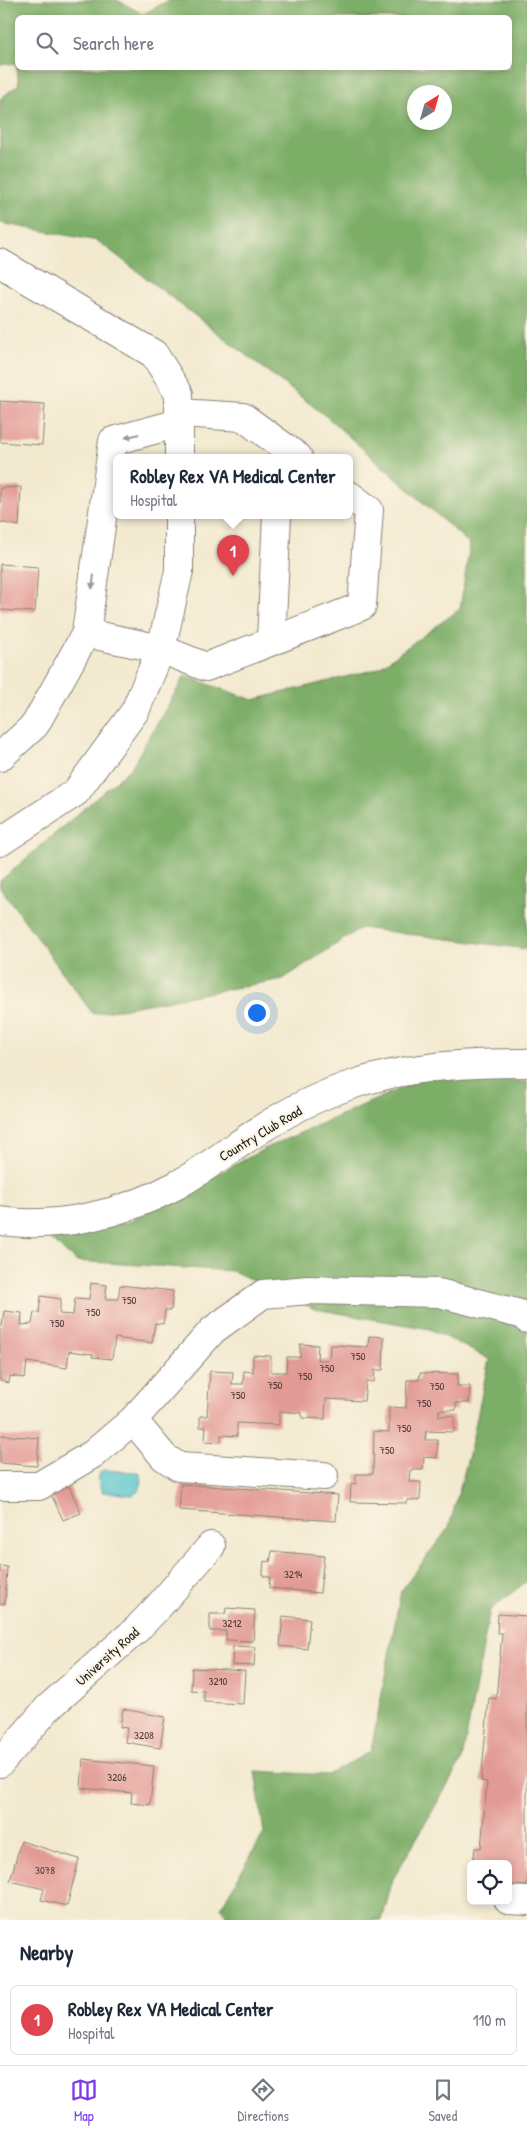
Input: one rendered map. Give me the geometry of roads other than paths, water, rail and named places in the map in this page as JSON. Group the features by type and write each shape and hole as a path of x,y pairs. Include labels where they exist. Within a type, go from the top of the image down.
{"street":[{"path":"0,263 154,354 179,394 179,454"},
{"path":"0,757 34,725 86,633 113,441 179,418 243,417 286,453"},
{"path":"86,633 161,649 206,667 362,606 369,510 353,498"},
{"path":"0,842 76,792 135,711 161,649 179,571 179,519"},
{"path":"271,641 277,519"},
{"name":"Country Club Road","path":"0,1221 44,1223 71,1220 121,1208 174,1186 280,1117 345,1087 414,1069 470,1063 527,1063"},
{"path":"0,1486 39,1486 94,1454 133,1420 213,1330 263,1294 309,1290 439,1293 491,1305 524,1315 527,1319"},
{"path":"133,1420 164,1457 179,1467 324,1476"},
{"name":"University Road","path":"0,1763 48,1708 158,1608 210,1546"},
{"path":"512,1900 527,1901"}],"water":[{"path":"104,1470 137,1472 140,1474 142,1481 139,1491 132,1495 102,1492 98,1481 100,1472"}],"place":[{"name":"Robley Rex VA Medical Center","path":"233,576"}]}
